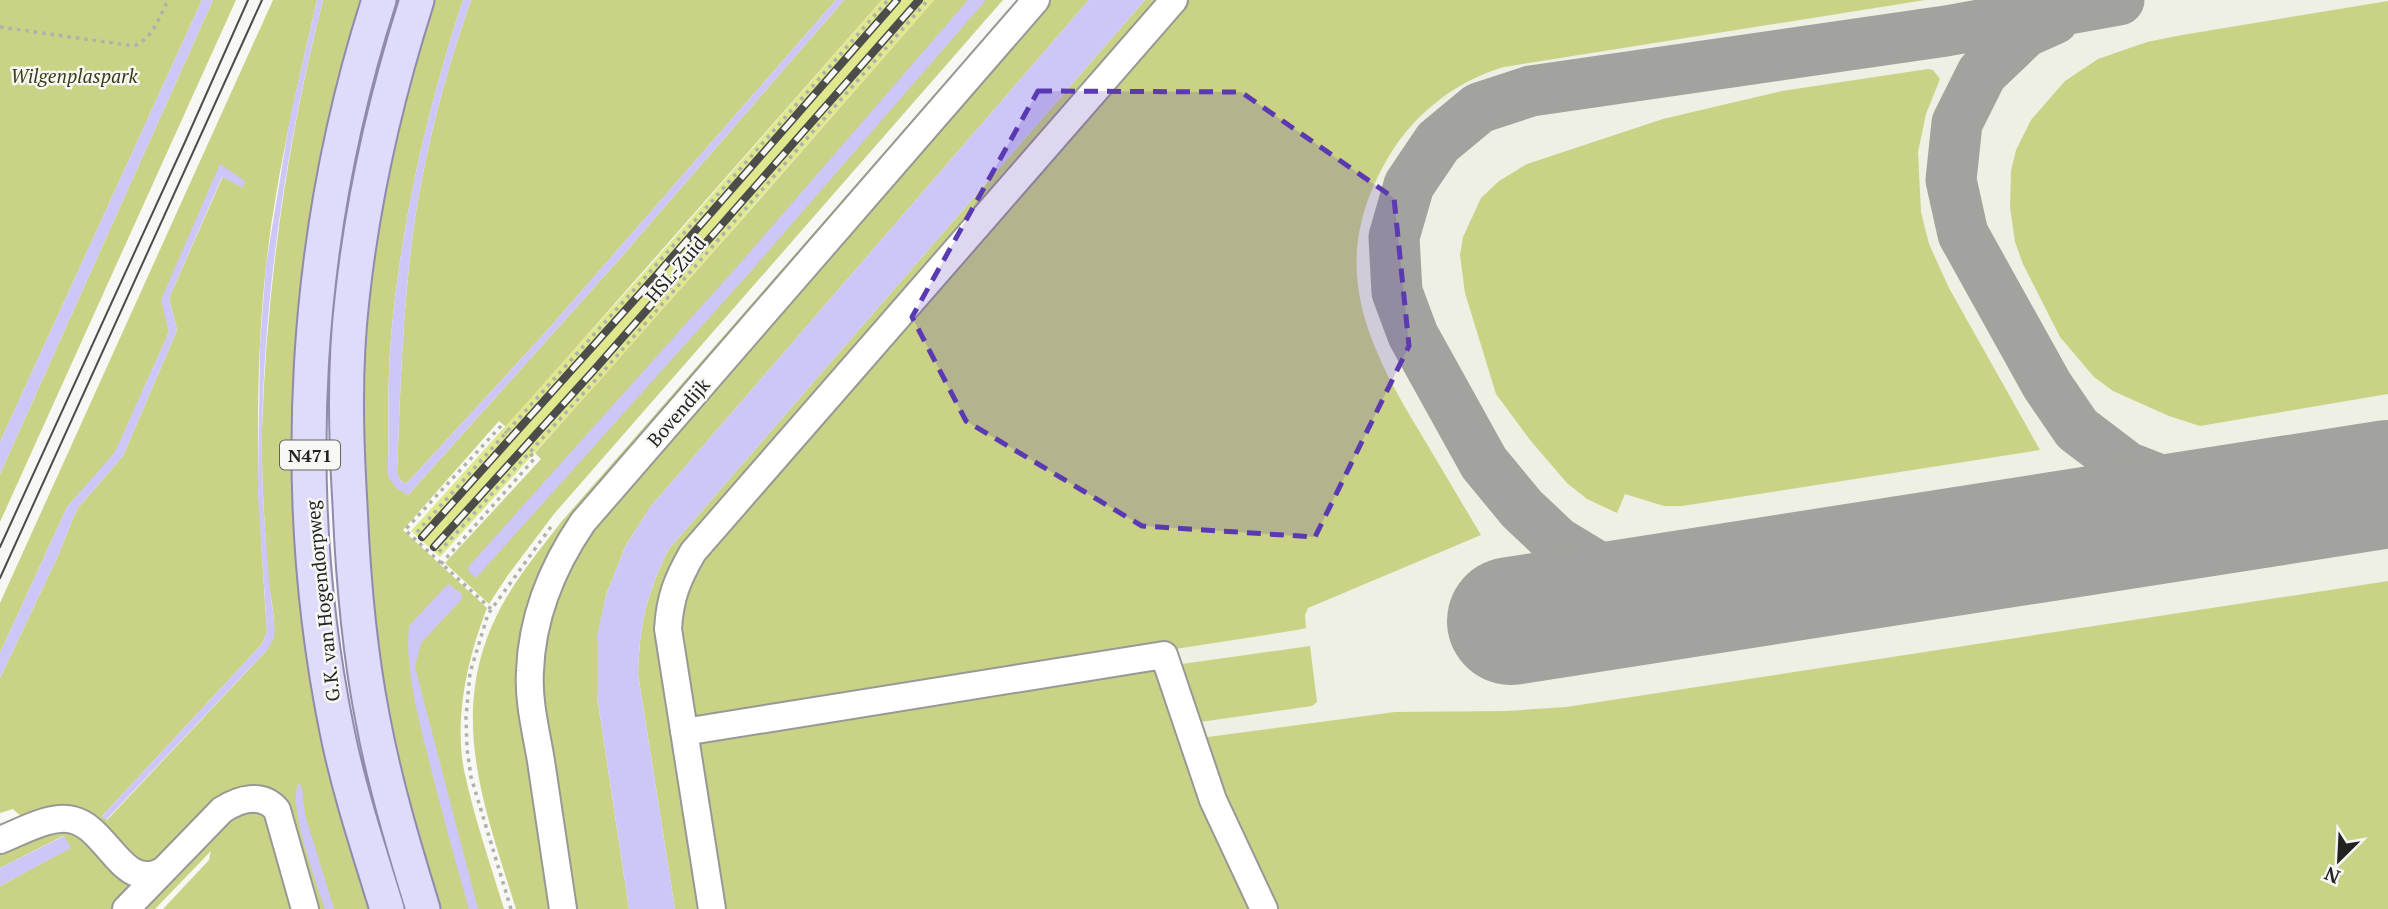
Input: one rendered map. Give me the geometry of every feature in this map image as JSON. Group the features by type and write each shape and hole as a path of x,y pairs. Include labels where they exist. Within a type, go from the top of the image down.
{"main road":[{"name":"G.K. van Hogendorpweg","path":"379,0 362,52 344,123 326,218 316,298 309,430 312,536 325,667 351,793 387,909"},
{"name":"G.K. van Hogendorpweg","path":"417,0 397,61 380,129 363,221 351,301 346,430 357,610 373,722 423,909"}],"street":[{"name":"Bovendijk","path":"563,909 532,709 530,671 536,626 548,584 567,545 583,522 1036,0"},
{"path":"712,909 668,629 669,604 678,579 693,552 1174,0"},
{"path":"684,732 1164,655 1213,800 1264,909"},
{"path":"126,909 222,810 243,800 268,801 277,810 305,909"},
{"path":"0,840 49,822 76,820 89,827 132,870 150,877 165,869"}],"path":[{"path":"0,27 134,46 145,41 168,0"},
{"name":"HSL-Zuid","path":"416,532 507,433 888,0"},
{"name":"HSL-Zuid","path":"439,552 749,206 928,0"},
{"path":"491,609 405,530 500,427 507,433"},
{"path":"441,564 535,458 529,453"}],"highlighted area":[{"path":"1038,91 1241,92 1394,198 1409,346 1315,537 1142,526 966,421 912,317"}],"shaded area":[{"path":"202,0 213,0 0,474 0,442"},
{"path":"317,0 323,0 299,106 280,214 264,376 263,487 274,638 267,650 106,820 102,816 262,644 267,631 258,496 260,344 266,265 290,118"},
{"path":"463,0 471,0 434,123 411,249 403,333 397,473 400,480 406,484 543,335 836,0 844,0 616,263 408,495 396,488 388,476 389,372 395,294 417,167"},
{"path":"968,0 986,0 752,270 476,578 468,571 469,566 743,260"},
{"path":"1089,0 1145,0 668,550 654,582 646,610 640,639 638,674 675,909 629,909 597,696 597,636 606,595 626,545 651,506"},
{"path":"1154,0 2388,0 2388,909 688,909"},
{"path":"220,164 245,181 243,188 222,177 169,298 177,330 123,456 77,509 57,558 0,678 0,653 67,507 115,452 169,332 161,300"},
{"path":"448,584 461,593 462,599 421,643 415,667 478,909 469,909 419,722 409,658 409,626"},
{"path":"299,783 305,815 334,909 325,909 304,844 296,807"},
{"path":"64,836 71,848 0,886 0,868"}],"green space":[{"name":"Wilgenplaspark","path":"0,0 202,0 0,442"},
{"path":"213,0 236,0 0,522 0,474"},
{"path":"273,0 317,0 281,165 270,232 262,311 258,448 267,631 262,644 102,816 107,820 267,650 273,635 262,429 274,267 289,159 323,0 369,0 299,362 373,909 311,909 272,795 147,869 86,818 26,821 13,809 0,813 0,678 57,558 77,509 123,456 177,330 169,298 223,176 243,187 220,165 162,300 169,332 115,453 67,507 0,653 0,603"},
{"path":"428,0 463,0 417,167 395,294 389,372 388,476 408,495 616,263 844,0 882,0 506,427 499,421 403,530 487,608 474,647 465,688 461,750 472,805 504,909 432,909 371,653 356,388 382,164"},
{"path":"471,0 836,0 543,335 406,484 400,480 397,473 403,333 411,249 434,123"},
{"path":"934,0 1003,0 554,514 489,604 445,563 541,459 535,453"},
{"path":"1017,0 1023,0 575,514 527,616 553,909 516,909 481,788 474,749 473,710 478,670 490,631 511,590 562,521"},
{"path":"1049,0 1089,0 651,506 626,545 606,595 598,635 597,696 629,909 572,909 540,678 547,627 559,590 581,544 622,493"},
{"path":"1145,0 1164,0 666,589 707,909 675,909 638,674 640,639 646,610 654,582 668,550"},
{"path":"1182,0 1925,0 1504,67 1453,90 1424,113 1399,140 1370,193 1360,229 1357,263 1360,296 1368,329 1381,362 1481,535 1308,608 1305,615 1306,628 693,724 680,639 685,581"},
{"path":"2388,1 2388,394 2200,426 2169,416 2113,391 2094,377 2060,337 2023,264 2015,242 2010,207 2011,171 2016,150 2031,120 2065,81 2098,59 2147,42"},
{"path":"1933,70 1940,79 1926,114 1918,152 1921,212 1929,244 1949,288 2040,450 1682,506 1664,506 1625,494 1617,513 1587,499 1567,483 1530,440 1496,394 1465,293 1460,255 1463,237 1481,198 1499,181 1527,164 1663,119 1782,91"},
{"path":"2388,581 2388,909 1271,909 1200,738 1395,712 1506,711 1566,707"},
{"path":"1310,646 1317,702 1312,706 1193,723 1175,665"},
{"path":"1160,668 1258,909 719,909 695,738"},
{"path":"238,807 267,813 300,909 163,909 209,860 211,851 155,909 133,909"},
{"path":"68,825 137,883 121,909 0,909 0,886 70,848 63,836 0,868 0,844"}],"building":[{"path":"882,0 934,0 604,376 440,557 411,531 646,270"}],"taxiway":[{"path":"1744,585 1653,581 1600,568 1557,542 1522,509 1484,463 1413,335 1397,292 1394,237 1409,185 1438,142 1479,108 1531,91 1946,31 2119,0"},
{"path":"2054,19 2025,32 1982,73 1957,123 1951,180 1963,234 2047,385 2077,429 2127,467 2181,488 2247,494 2317,495"}],"runway":[{"path":"1511,621 2388,484"}],"tram line":[{"path":"0,547 248,0"},
{"path":"0,578 262,0"}],"railway":[{"path":"422,537 654,278 897,0"},
{"path":"434,547 595,369 919,0"}]}
